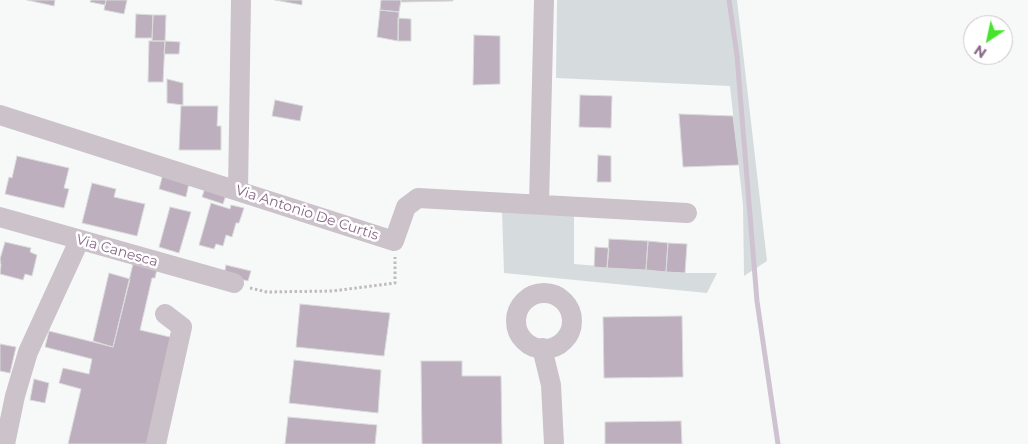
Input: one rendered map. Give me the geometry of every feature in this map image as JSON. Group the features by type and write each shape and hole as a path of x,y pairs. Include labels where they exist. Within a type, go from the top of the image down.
{"street":[{"path":"238,191 241,0"},
{"path":"540,204 544,0"},
{"name":"Via Antonio De Curtis","path":"0,115 394,241 406,207 418,198 687,213"},
{"name":"Via Canesca","path":"0,217 234,283"},
{"path":"5,444 7,394 80,241"},
{"path":"156,444 182,327 165,314"},
{"path":"542,348 551,385 554,444"}],"path":[{"path":"234,283 267,292 333,290 395,282 394,241"}],"shaded area":[{"path":"557,0 737,0 767,261 744,276 743,205 730,86 556,78"},
{"path":"502,211 574,215 574,264 685,273 717,273 707,293 504,273"}],"building":[{"path":"27,0 55,0 54,6"},
{"path":"91,0 106,0 105,5 90,2"},
{"path":"106,0 127,0 124,14 104,10"},
{"path":"275,0 302,0 302,5"},
{"path":"381,0 401,0 399,12 380,10"},
{"path":"401,0 453,0 453,1 401,2"},
{"path":"380,10 399,12 398,41 377,37"},
{"path":"136,14 153,15 152,38 135,38"},
{"path":"153,15 166,15 165,41 152,41"},
{"path":"398,18 411,19 411,41 398,41"},
{"path":"474,35 500,36 500,84 473,85"},
{"path":"149,41 165,41 163,82 148,82"},
{"path":"165,41 180,42 179,54 164,54"},
{"path":"167,79 183,83 183,105 167,103"},
{"path":"580,95 612,96 611,128 579,127"},
{"path":"275,100 303,106 300,121 272,116"},
{"path":"181,106 218,106 217,126 221,126 221,150 179,150"},
{"path":"679,114 733,116 739,165 683,167"},
{"path":"598,155 611,156 611,182 597,182"},
{"path":"17,156 69,168 64,188 69,189 64,208 5,194 9,177 12,178"},
{"path":"163,174 189,183 186,197 159,189"},
{"path":"92,183 116,189 114,197 145,204 137,236 82,223"},
{"path":"205,188 226,195 223,204 202,197"},
{"path":"211,203 230,209 231,205 244,208 239,223 236,223 232,237 226,235 223,246 216,244 214,249 199,245"},
{"path":"170,207 191,212 179,253 159,247"},
{"path":"609,239 648,241 646,270 607,268"},
{"path":"648,241 668,243 666,272 646,270"},
{"path":"5,242 31,248 30,252 37,255 32,276 25,274 23,280 0,274 0,259"},
{"path":"668,243 687,244 685,273 666,272"},
{"path":"595,247 609,248 607,268 594,267"},
{"path":"133,264 157,269 155,278 152,278 140,330 174,338 149,444 68,444 81,389 59,383 63,368 89,374 92,359 45,347 49,331 113,347"},
{"path":"226,265 251,271 248,281 224,275"},
{"path":"109,273 130,279 113,347 93,341"},
{"path":"300,304 390,313 384,356 296,347"},
{"path":"682,316 683,377 604,378 603,317"},
{"path":"0,344 16,347 10,373 0,371"},
{"path":"294,360 381,370 378,413 289,403"},
{"path":"421,361 462,361 462,376 501,376 502,444 422,444"},
{"path":"34,379 49,383 45,403 30,400"},
{"path":"288,417 377,425 375,444 285,444"},
{"path":"681,421 682,444 605,444 605,422"}],"waterway":[{"path":"729,0 737,56 757,301 778,444"}]}
